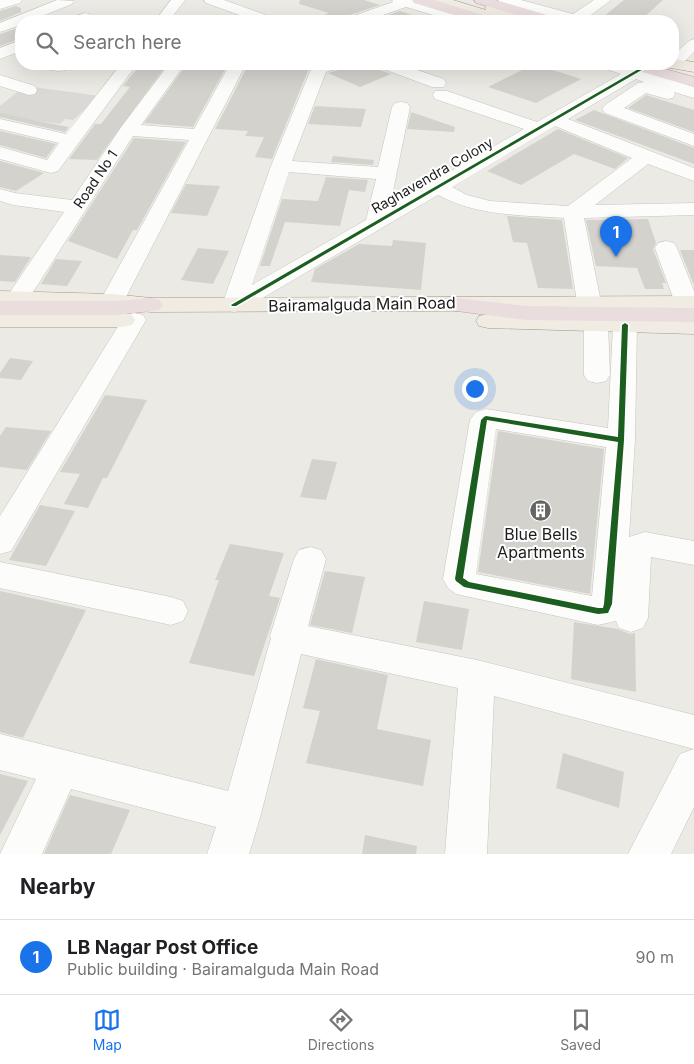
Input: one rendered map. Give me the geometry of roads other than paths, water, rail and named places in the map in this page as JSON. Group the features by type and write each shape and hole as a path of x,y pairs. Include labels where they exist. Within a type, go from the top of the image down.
{"highway":[{"path":"481,0 532,15"},
{"path":"408,1 464,15"},
{"path":"635,74 649,70"},
{"path":"6,301 117,308 143,312"},
{"path":"448,304 526,313 692,307"}],"main road":[{"path":"438,0 488,15"},
{"path":"466,0 515,15"},
{"name":"Bairamalguda Main Road","path":"6,301 112,301 143,312 234,305 448,304 592,313 692,307"},
{"path":"0,320 143,312 230,315 592,313 625,325 694,328"}],"street":[{"path":"167,15 178,0"},
{"path":"211,0 252,15"},
{"path":"508,0 561,15"},
{"path":"585,15 604,0"},
{"path":"0,5 24,1"},
{"path":"7,22 24,1"},
{"path":"27,15 68,1"},
{"path":"370,15 408,1 450,15"},
{"path":"230,15 240,11"},
{"path":"0,153 52,167 125,70"},
{"name":"Road No 1","path":"6,301 76,207 128,130 173,70"},
{"path":"112,301 235,70"},
{"path":"234,305 281,166 319,70"},
{"path":"397,70 440,89 546,123 694,175"},
{"path":"635,74 694,93"},
{"path":"635,74 694,104"},
{"path":"635,74 611,109 694,140"},
{"name":"Raghavendra Colony","path":"234,305 546,123 635,74"},
{"path":"2,81 29,90"},
{"path":"376,222 401,107"},
{"path":"2,124 72,141"},
{"path":"128,130 199,135"},
{"path":"573,212 646,157"},
{"path":"281,166 387,174"},
{"path":"436,187 460,199 488,207 573,212 694,209"},
{"path":"0,195 13,199 76,207"},
{"path":"573,212 592,313 597,375"},
{"path":"666,248 692,307"},
{"path":"0,542 143,312"},
{"path":"621,440 486,418 484,420 459,579 461,582 467,585 605,611 608,604 621,440 625,325"},
{"path":"630,618 635,553 639,546 645,544 694,553"},
{"path":"228,854 241,814 287,636 310,559"},
{"path":"0,574 171,611"},
{"path":"287,636 477,676 694,732"},
{"path":"466,854 477,676"},
{"path":"0,752 60,769 241,814"},
{"path":"649,854 694,767"},
{"path":"21,854 60,769"}],"place":[{"name":"LB Nagar Post Office","path":"616,257"},
{"name":"Blue Bells Apartments","path":"541,510"}]}
